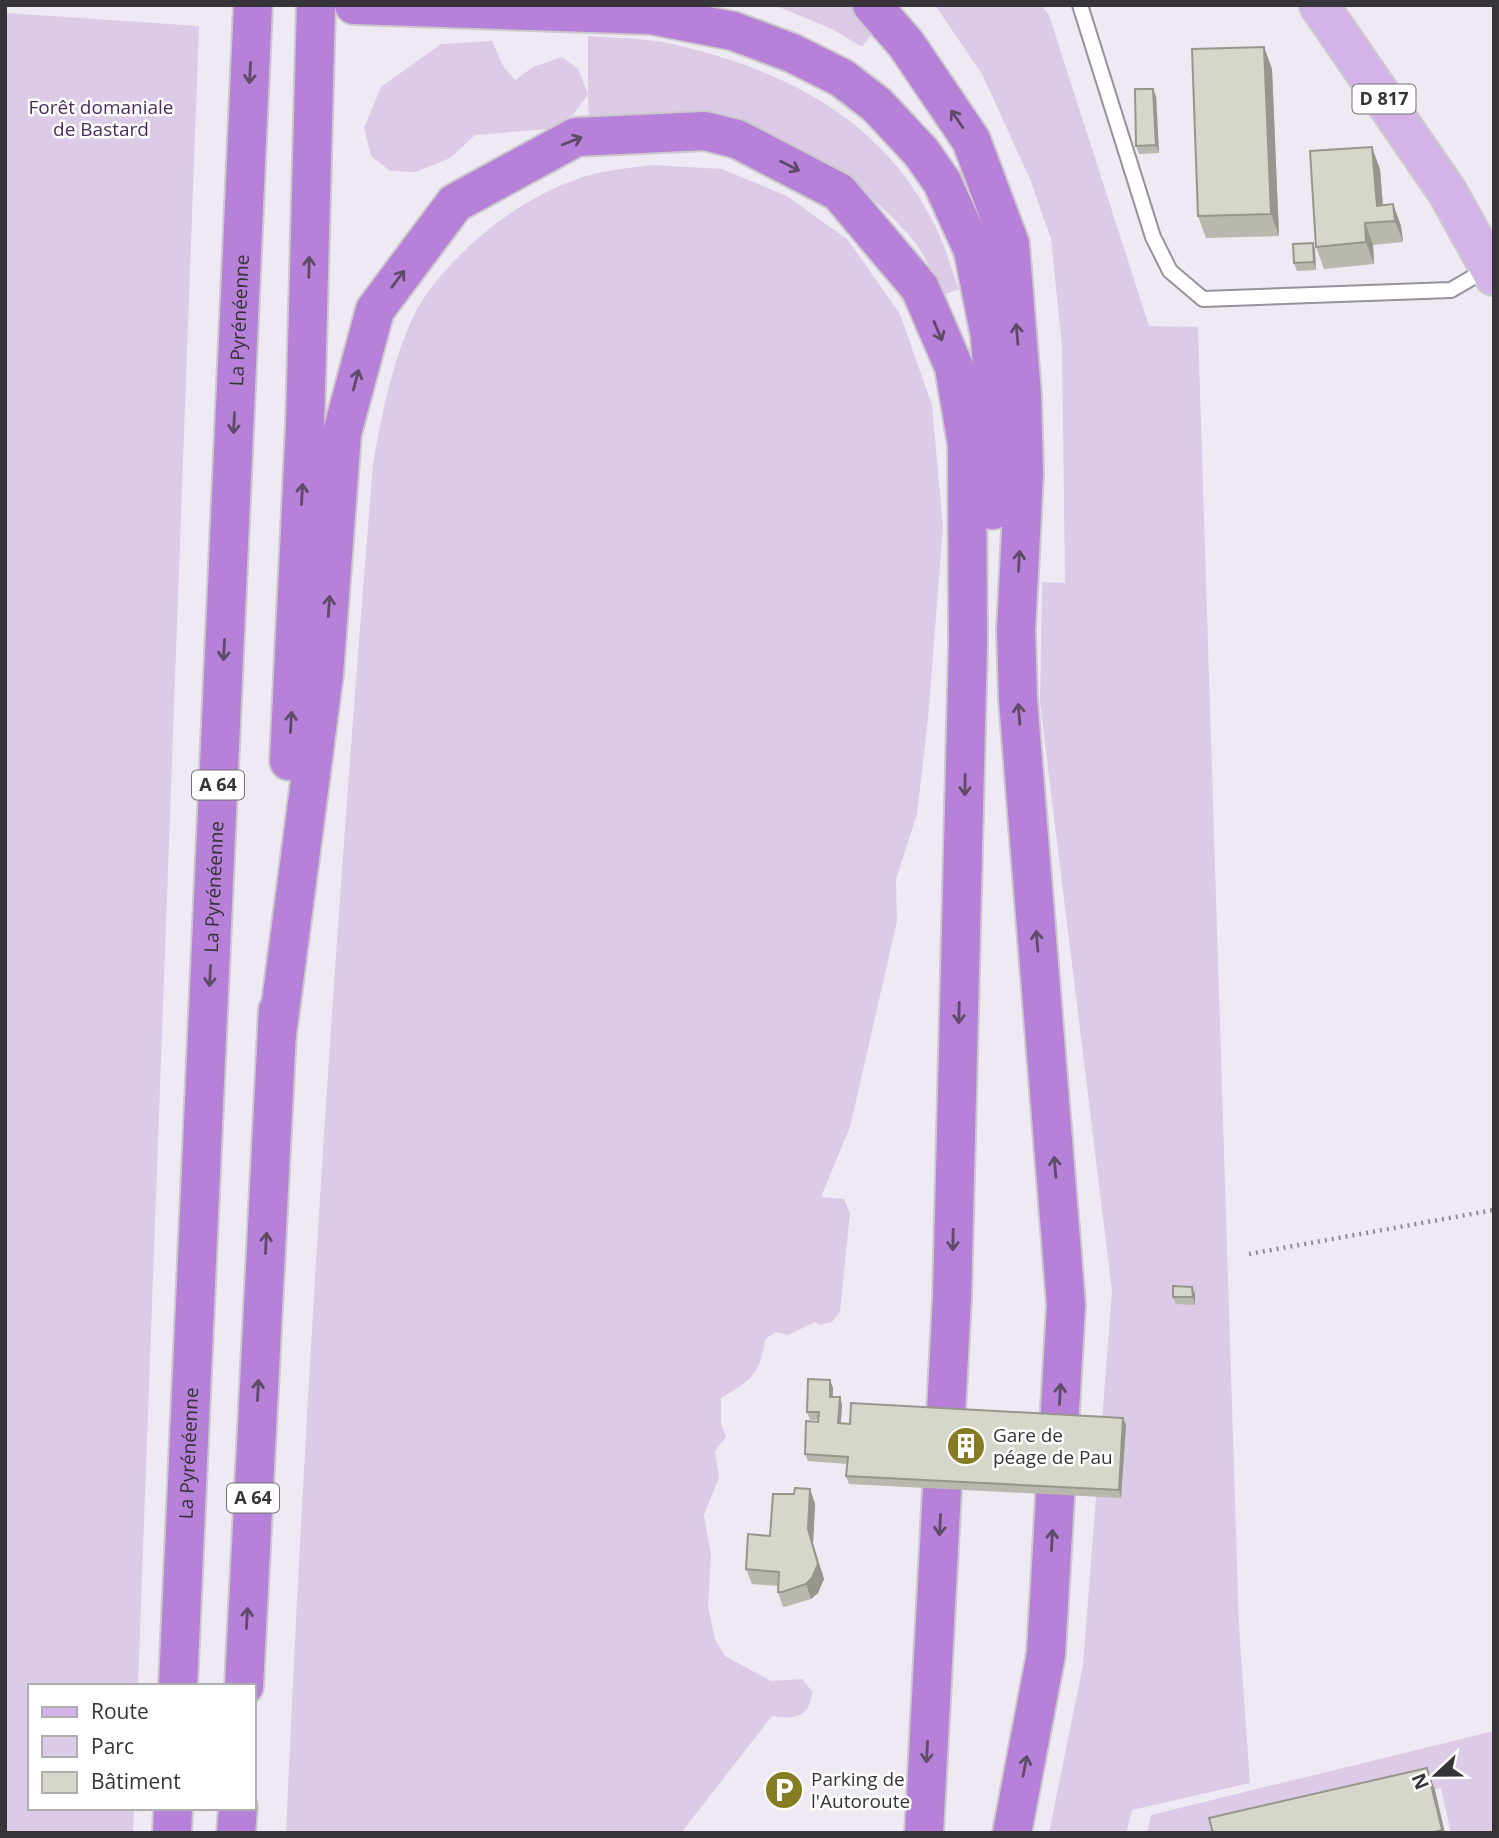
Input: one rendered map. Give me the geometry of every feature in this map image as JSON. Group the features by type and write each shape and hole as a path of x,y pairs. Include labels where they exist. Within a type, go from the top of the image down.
{"highway":[{"name":"La Pyrénéenne","path":"178,1684 253,5"},
{"name":"A 64","path":"244,1684 305,425 316,5"},
{"path":"354,5 651,15 733,31 792,53 842,78 877,105 921,152 942,182 973,250 990,336 995,418 992,583 968,644"},
{"path":"872,5 906,44 971,140 1010,244 1022,395 1024,474 1016,630 1018,699 1066,1305 1046,1654 1012,1833"},
{"path":"277,1034 324,674 342,433 375,310 455,202 576,137 705,131 737,139 839,192 920,288 954,367 967,444 968,644 952,1298 924,1833"},
{"path":"992,583 1016,630"},
{"path":"172,1833 173,1810"},
{"path":"236,1833 238,1810"}],"main road":[{"name":"D 817","path":"1320,5 1448,192 1492,262"}],"lane":[{"path":"1080,5 1153,237 1170,271 1203,299 1451,290 1492,262"}],"path":[{"path":"1249,1254 1494,1210"}],"green space":[{"path":"774,5 850,5 873,32 862,47 832,29"},
{"path":"935,5 1041,5 1049,15 1149,326 1198,327 1239,1627 1250,1783 1132,1810 1126,1833 1049,1833 1083,1665 1112,1291 1040,703 1042,582 1065,583 1062,346 1051,239 1030,179 982,74"},
{"name":"Forêt domaniale de Bastard","path":"5,13 199,26 138,1684 28,1684 28,1810 134,1810 133,1833 5,1833"},
{"path":"588,36 662,42 704,52 782,80 819,100 852,123 883,151 909,183 936,228 959,289 943,295 919,248 888,213 838,173 781,140 751,128 690,116 639,116 589,122"},
{"path":"492,41 503,66 515,80 533,67 562,57 578,69 588,94 573,115 549,129 475,135 450,158 416,172 390,171 371,156 364,128 381,87 441,44"},
{"path":"652,165 722,169 787,196 848,240 900,314 932,405 943,527 928,719 917,814 896,879 897,921 850,1127 821,1197 844,1199 850,1213 840,1312 832,1322 820,1325 815,1322 788,1335 776,1332 765,1339 757,1369 747,1381 721,1398 721,1424 726,1437 715,1451 719,1478 704,1515 711,1555 708,1607 715,1639 725,1656 771,1681 802,1679 812,1691 811,1700 800,1715 772,1716 681,1833 286,1833 303,1490 334,977 373,464 381,422 399,351 417,309 443,273 461,254 502,220 547,192 594,174"},
{"path":"1494,1731 1494,1833 1451,1833 1441,1788 1248,1833 1147,1833 1151,1815"}],"building":[{"path":"1264,47 1271,214 1198,216 1192,49"},
{"path":"1135,89 1153,89 1156,145 1136,146"},
{"path":"1372,147 1377,206 1393,204 1395,221 1365,223 1366,242 1316,247 1310,151"},
{"path":"1313,243 1314,262 1294,263 1293,244"},
{"path":"1173,1286 1192,1287 1193,1297 1173,1297"},
{"name":"Gare de péage de Pau","path":"808,1379 830,1380 830,1397 840,1397 838,1423 850,1424 851,1403 1123,1418 1119,1490 846,1476 848,1457 805,1454 806,1421 818,1422 819,1412 807,1412"},
{"path":"795,1488 810,1489 808,1529 818,1564 806,1584 778,1592 779,1572 746,1569 748,1534 770,1536 773,1494 794,1494"},
{"path":"1427,1768 1442,1830 1431,1833 1213,1833 1209,1818"}],"place":[{"name":"Gare de péage de Pau","path":"966,1446"},
{"name":"Parking de l'Autoroute","path":"784,1790"}]}
